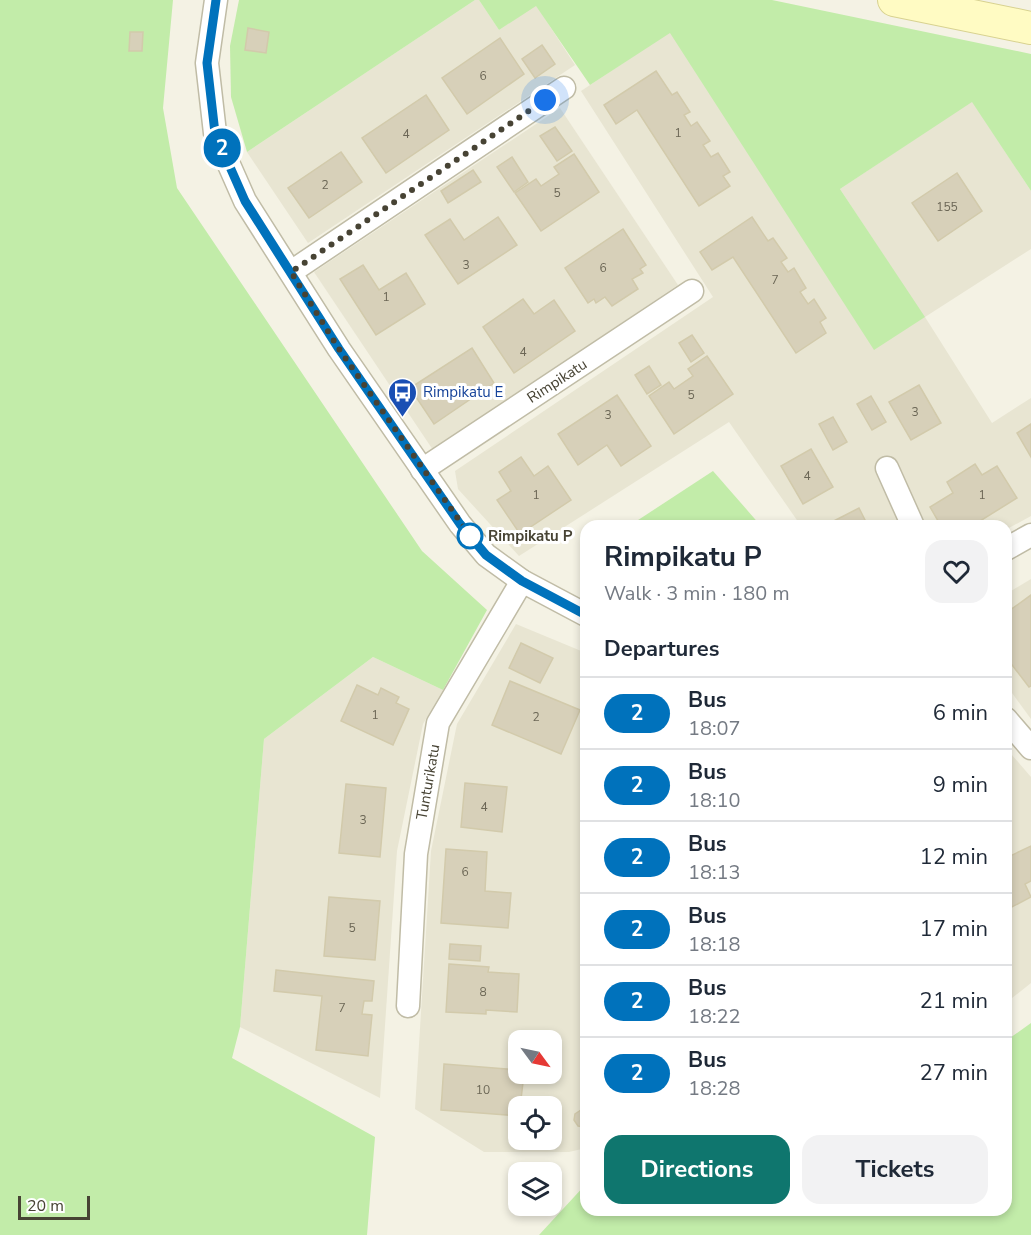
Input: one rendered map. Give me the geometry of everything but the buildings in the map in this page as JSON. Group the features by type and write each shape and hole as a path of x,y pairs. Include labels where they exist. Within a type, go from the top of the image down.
{"main road":[{"path":"894,0 1031,28"}],"street":[{"path":"216,0 207,63 215,133 245,201 339,349 460,524 486,555 522,581 580,612"},
{"path":"291,272 564,88"},
{"name":"Rimpikatu","path":"422,470 692,291"},
{"path":"887,468 910,520"},
{"path":"1012,546 1031,535"},
{"name":"Tunturikatu","path":"408,1006 416,854 438,723 522,581"},
{"path":"1012,726 1031,748"}],"shaded area":[{"path":"475,0 479,0 499,30 536,5 575,65 308,243 247,152"},
{"path":"670,32 874,349 924,317 840,189 972,101 1031,191 1031,249 925,317 992,423 1031,398 1031,516 1012,526 1012,520 797,520 729,422 519,556 458,489 455,471 713,297 581,91"},
{"path":"560,108 678,285 433,450 314,272"},
{"path":"1031,579 1031,719 1012,693 1012,590"},
{"path":"516,624 580,651 580,1149 569,1152 484,1152 415,1109 431,851 457,724"},
{"path":"373,657 443,690 423,724 397,851 380,1098 240,1027 264,739"},
{"path":"1012,755 1031,777 1031,983 1012,998"}],"green space":[{"path":"0,0 173,0 163,108 177,188 422,551 487,610 443,690 373,657 264,739 240,1027 232,1058 375,1137 367,1235 0,1235"},
{"path":"239,0 475,0 247,152 231,97 230,46"},
{"path":"479,0 772,0 1031,54 1031,191 972,102 840,189 925,317 874,350 670,33 590,85 536,6 499,30"},
{"path":"713,471 756,520 638,520"},
{"path":"1031,1023 1031,1235 539,1235 557,1216 562,1216 562,1210 580,1191 580,1216 1012,1216 1012,1036"}],"bus line":[{"name":"2","path":"216,0 207,63 215,133 245,201 339,349 460,524 486,555 522,581 580,612"}],"place":[{"name":"Rimpikatu E","path":"402,418"},
{"name":"Rimpikatu P","path":"470,536"}],"route":[{"path":"470,536 473,540 339,349 291,272 545,100"}]}
